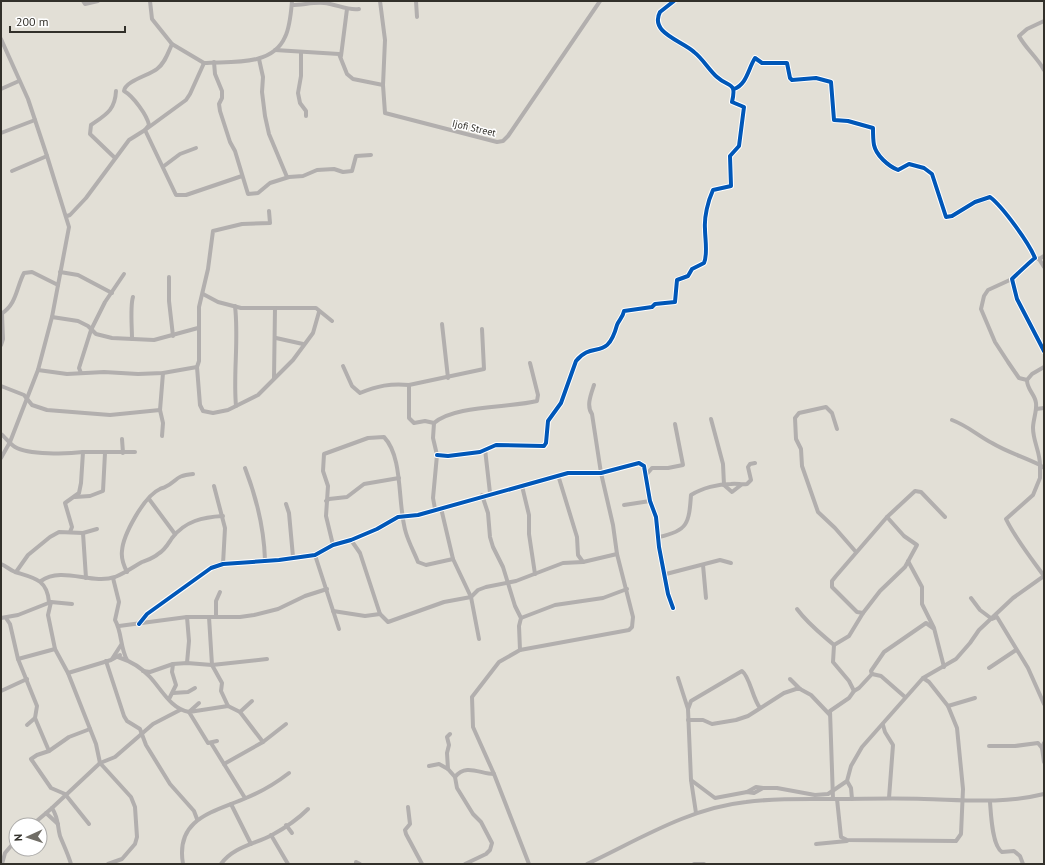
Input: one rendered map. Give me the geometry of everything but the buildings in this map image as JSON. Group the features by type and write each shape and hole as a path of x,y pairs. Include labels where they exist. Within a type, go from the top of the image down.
{"street":[{"path":"83,1 85,4 98,1"},
{"path":"150,1 152,19 172,44 204,63 258,59 275,50 285,38 292,3 324,3 347,9 359,9"},
{"name":"Ijofi Street","path":"380,1 385,40 383,84 385,113 489,141 503,141 508,136 600,1"},
{"path":"416,1 417,17"},
{"path":"674,1 660,12 658,20 660,27 672,39 694,51 716,76 732,86 734,89"},
{"path":"347,9 341,56 347,74 353,79 383,84"},
{"path":"1044,21 1027,29 1019,36 1026,47 1036,56 1044,70"},
{"path":"1,39 3,47 35,120 48,156 67,216 69,227 52,317 38,370 10,442 1,458"},
{"path":"145,130 149,125 148,120 134,99 124,91 124,88 138,78 157,70 162,64 172,44"},
{"path":"275,50 341,56"},
{"path":"301,53 301,76 298,93 300,103 306,111 306,116"},
{"path":"734,89 740,86 749,72 755,58 762,63 788,63 790,78 792,80 816,78 831,82 834,120 848,120 872,128 874,145 886,163 893,168 898,170 909,164 924,168 932,174 946,217 952,216 975,202 990,197 996,202 1044,266"},
{"path":"258,59 263,77 262,106 269,134 287,177"},
{"path":"214,62 215,74 222,91 219,104 220,111 230,142 235,151 248,194 258,193 270,183 287,177 303,176 317,170 334,169 342,172 352,171 356,156 371,156"},
{"path":"67,216 70,215 86,198 129,140 186,100 204,63"},
{"path":"1,89 19,81"},
{"path":"437,455 448,456 480,452 496,445 544,446 546,443 548,421 561,403 576,361 580,356 585,352 599,350 612,340 617,324 624,311 644,309 652,307 655,304 675,302 677,280 688,276 692,269 704,263 706,241 704,228 709,200 713,190 731,186 730,156 739,146 744,107 732,102 734,89"},
{"path":"115,158 90,134 90,125 107,115 111,108 116,91"},
{"path":"1,133 35,120"},
{"path":"145,130 153,149 164,166 178,196 242,176"},
{"path":"164,166 180,154 196,148"},
{"path":"12,171 48,156"},
{"path":"269,211 270,223 242,224 213,231 203,294 199,307 199,361 197,367 200,405 203,411 213,413 228,410 258,394 293,360 303,344 313,333 319,312"},
{"path":"1027,380 1019,378 995,342 981,309 984,296 988,290 1012,279 1037,258 1044,256"},
{"path":"1,345 3,339 2,314 8,310 15,300 24,273 32,272 58,285"},
{"path":"60,272 78,275 112,293"},
{"path":"81,372 79,368 91,330 124,274"},
{"path":"169,277 169,301 173,336"},
{"path":"1012,279 1017,299 1044,351"},
{"path":"203,294 222,303 241,308 316,308 319,312 332,321"},
{"path":"132,339 133,312 130,304 133,297"},
{"path":"235,306 237,358 234,384 236,406"},
{"path":"274,378 276,338 275,308"},
{"path":"52,317 78,321 88,326 96,334 112,338 154,340 198,328"},
{"path":"442,324 448,378"},
{"path":"343,366 352,386 360,393 376,386 396,384 409,385 448,378 484,369 482,329"},
{"path":"276,338 303,344"},
{"path":"435,509 433,498 437,455 432,438 434,423 440,418 468,410 537,401 538,395 530,363"},
{"path":"38,370 67,374 81,372 163,373 197,367"},
{"path":"587,864 595,862 612,851 696,813 744,802 814,797 828,794 832,789 847,781 854,758 905,697 923,678 944,667 962,653 979,630 1013,598 1044,576 1022,545 1019,538 1011,529 1006,519 1033,495 1040,478 1039,452 1033,429 1036,409 1034,398 1028,389 1027,380 1032,374 1044,367"},
{"path":"162,436 163,423 160,410 163,373"},
{"path":"409,385 410,418 414,423 425,421 434,423"},
{"path":"529,864 474,727 472,697 499,662 507,656 520,650 629,630 632,627 633,617 617,554 613,525 601,473 589,402 594,385"},
{"path":"1,386 24,395 28,398 32,406 47,410 110,415 160,410"},
{"path":"837,429 832,413 826,407 799,413 795,418 796,439 800,449 802,466 818,512 835,528 856,552"},
{"path":"1036,409 1044,408"},
{"path":"711,419 723,464 725,480 724,485"},
{"path":"952,420 968,426 983,438 1044,468"},
{"path":"646,475 652,468 668,468 684,465 675,424"},
{"path":"1,434 14,447 39,452 57,454 83,452 135,452"},
{"path":"333,545 326,516 328,486 323,471 324,454 368,438 384,437 391,444 399,478 402,516 406,532 418,562 426,565 453,559"},
{"path":"122,439 123,453"},
{"path":"485,449 490,493"},
{"path":"70,532 72,527 66,503 79,493 82,483 83,452"},
{"path":"75,497 90,496 103,491 105,453"},
{"path":"139,624 147,614 210,568 223,564 315,555 333,545 351,540 402,516 418,515 482,495 522,486 558,475 568,473 601,473 639,463 644,466 650,501 656,517 668,594 673,608"},
{"path":"659,537 669,535 685,526 692,505 691,495 709,488 750,482 748,467 750,464 755,463"},
{"path":"245,468 256,496 261,517 265,560"},
{"path":"127,572 124,565 122,550 130,526 158,489 166,487 176,478 193,474"},
{"path":"558,475 577,537 578,555 583,562"},
{"path":"326,501 329,499 347,497 364,484 399,478"},
{"path":"724,485 731,492 734,492 741,484"},
{"path":"214,486 225,528 223,564"},
{"path":"522,486 530,514 529,534 535,574"},
{"path":"863,613 857,612 832,587 832,581 856,552 887,517 915,491 921,492 945,517"},
{"path":"482,495 488,513 492,542 509,583 515,606 521,618 519,626 520,650"},
{"path":"149,499 175,534"},
{"path":"624,505 650,501"},
{"path":"286,504 289,513 293,557"},
{"path":"441,508 453,559 471,598 478,639"},
{"path":"41,581 51,576 58,575 86,578 113,578 158,555 166,548 179,529 197,520 223,516"},
{"path":"834,645 850,636 863,613 880,591 905,567 916,546 904,536 887,517"},
{"path":"16,572 28,555 39,545 59,532 83,533 96,530"},
{"path":"83,533 86,578"},
{"path":"351,540 360,552 380,614 388,622 444,602 471,598 478,590 509,583 563,563 583,562 617,554"},
{"path":"315,555 339,629"},
{"path":"666,574 720,560 731,563"},
{"path":"908,561 922,587 922,604 934,628 944,667"},
{"path":"1,564 14,572 41,581 48,594 49,602 51,602 48,615 55,649 68,673 99,753 100,763 131,797 135,807 137,837 131,850 122,859 108,864"},
{"path":"703,565 706,598"},
{"path":"113,578 119,602 115,620 119,626 121,644 127,660"},
{"path":"119,626 187,617 240,617 278,609 305,596 327,589"},
{"path":"521,618 555,605 603,598 627,589"},
{"path":"216,616 216,601 220,592"},
{"path":"971,598 980,610 992,618 998,617 1016,650 1028,668 1044,704"},
{"path":"1,618 6,618 51,602 72,604"},
{"path":"797,609 812,627 834,645"},
{"path":"333,612 355,613 365,616 380,614"},
{"path":"187,617 189,641 187,663"},
{"path":"209,617 212,666 222,682 220,691 228,706"},
{"path":"6,618 10,624 18,659 27,678 37,706 35,718 48,751"},
{"path":"847,840 841,838 832,789 832,735 830,716 834,708 849,698 854,691 859,688 872,674 871,671 884,652 926,624 934,628"},
{"path":"111,660 121,644"},
{"path":"834,645 833,662 849,681 854,691"},
{"path":"18,659 55,649"},
{"path":"989,668 1016,650"},
{"path":"68,673 111,660 118,657 123,652"},
{"path":"118,657 127,660 150,674 169,699 180,710 189,712 228,706 240,712 263,742"},
{"path":"150,674 173,664 187,663 212,666 267,659"},
{"path":"106,661 124,716 128,721 140,729 146,745 170,784 194,811 197,819"},
{"path":"169,699 176,685 172,672 173,664"},
{"path":"688,709 691,701 742,670 746,674 754,700 760,708"},
{"path":"872,674 881,676 905,697"},
{"path":"1,691 27,678"},
{"path":"678,678 688,709 690,780 696,813"},
{"path":"816,844 847,840 956,841 961,834 961,800 963,789 957,728 948,706 929,682 923,678"},
{"path":"790,679 800,689 811,695 830,716"},
{"path":"173,693 188,692 195,688"},
{"path":"688,720 703,720 712,724 725,723 748,716 784,693 800,689"},
{"path":"948,706 975,698"},
{"path":"240,712 252,701"},
{"path":"189,712 199,702"},
{"path":"41,817 100,763 115,757 153,724 180,710"},
{"path":"189,712 245,798"},
{"path":"27,724 35,718"},
{"path":"224,764 263,742 286,724"},
{"path":"883,725 885,732 893,745 889,798"},
{"path":"90,729 69,737 48,751 31,759 51,788 65,794 90,824"},
{"path":"448,769 447,753 449,745 447,737 450,734"},
{"path":"210,743 217,742"},
{"path":"989,746 1043,744 1044,762"},
{"path":"429,766 436,764 448,764"},
{"path":"442,765 448,769 454,777 457,788 473,814 481,822 492,846 486,854 465,864"},
{"path":"454,777 470,769 494,774"},
{"path":"183,864 183,843 187,832 197,819 217,808 245,798 289,773"},
{"path":"690,780 715,798 747,792 756,787 777,788 814,797 835,799 889,798 990,802 1025,799 1044,794"},
{"path":"847,781 851,788 852,799"},
{"path":"990,802 993,833 997,847 1002,852 1014,851 1020,856 1023,864"},
{"path":"230,804 251,844"},
{"path":"408,807 410,824 405,830 422,864"},
{"path":"52,808 58,817 60,836 68,852 71,864"},
{"path":"221,864 230,854 272,835 300,817 308,809"},
{"path":"46,813 58,824"},
{"path":"286,825 292,833"},
{"path":"272,835 288,864"},
{"path":"2,864 5,853 8,849"},
{"path":"356,864 356,862 360,864"},
{"path":"694,864 704,864"}],"cycle path":[{"path":"437,455 448,456 480,452 496,445 544,446 546,443 548,421 561,403 576,361 582,355 604,347 609,343 624,311 652,307 655,304 675,302 677,280 688,276 692,269 704,263 706,251 705,219 708,204 713,190 731,186 730,156 739,146 744,107 732,102 733,88 731,86 717,77 689,48 669,36 659,26 658,19 660,12 674,1"},
{"path":"734,89 745,80 755,58 762,63 787,63 790,78 792,80 816,78 831,82 834,120 848,121 873,128 873,141 875,149 887,163 898,170 909,164 924,168 932,174 946,217 952,216 975,202 990,197 1002,209 1015,226 1035,258 1012,279 1017,299 1044,351"},
{"path":"139,624 147,614 211,568 223,564 279,560 315,555 333,545 351,540 377,529 398,517 418,515 568,473 601,473 639,463 644,466 650,501 656,517 659,547 668,594 673,608"}]}
